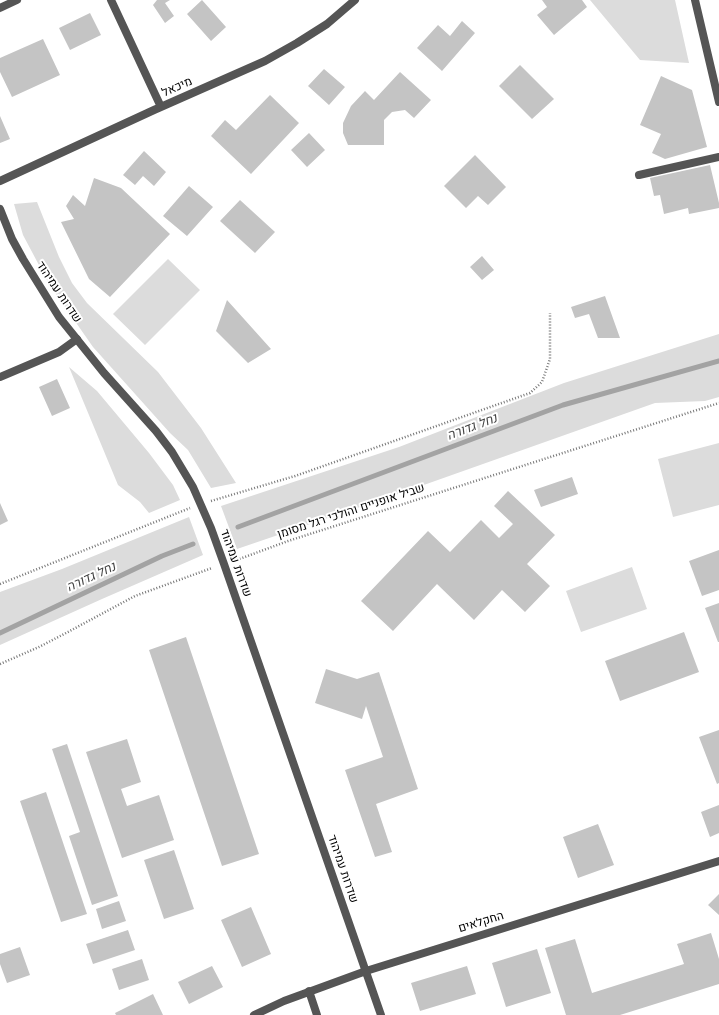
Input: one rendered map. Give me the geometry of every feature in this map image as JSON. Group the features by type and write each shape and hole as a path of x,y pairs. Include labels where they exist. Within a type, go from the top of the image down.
{"street":[{"path":"0,8 17,0"},
{"path":"111,0 161,108"},
{"name":"מיכאל","path":"0,181 265,61 327,24 355,0"},
{"path":"695,0 719,102"},
{"path":"638,175 719,157"},
{"name":"שדרות עמיהוד","path":"0,209 12,239 59,317 104,373 156,431 172,452 193,487 224,564 381,1015"},
{"path":"0,377 59,352 77,339"},
{"name":"החקלאים","path":"254,1015 284,1001 366,971 719,861"},
{"path":"309,992 317,1015"}],"path":[{"path":"0,584 201,504 294,476 530,394 542,382 550,359 550,313"},
{"name":"שביל אופניים והולכי רגל מסומן","path":"0,664 39,647 135,596 288,541 719,403"}],"shaded area":[{"path":"590,0 675,0 689,63 640,60"},
{"path":"37,202 59,257 72,283 87,303 158,372 201,428 236,483 211,488 188,450 170,433 93,347 49,284 23,235 14,204"},
{"path":"168,259 200,290 145,345 113,314"},
{"path":"719,334 719,397 705,401 655,403 404,492 237,549 221,506 399,447 564,383"},
{"path":"69,367 97,391 149,453 173,485 180,500 149,513 140,502 118,485"},
{"path":"719,443 719,505 673,517 658,459"},
{"path":"189,517 203,555 0,645 0,592 62,569"},
{"path":"632,567 647,609 581,632 566,591"}],"building":[{"path":"157,0 170,0 165,3 174,16 165,23 153,5"},
{"path":"202,0 226,27 211,41 187,14"},
{"path":"542,0 582,0 587,7 554,35 537,15 547,7"},
{"path":"90,13 101,35 70,50 59,28"},
{"path":"462,21 475,33 442,71 417,48 438,25 450,36"},
{"path":"43,39 60,75 12,97 0,72 0,58"},
{"path":"520,65 554,99 532,119 499,86"},
{"path":"324,69 345,87 329,105 308,86"},
{"path":"400,72 431,100 414,118 405,110 392,112 384,120 384,145 348,145 343,133 343,123 351,106 365,91 374,100"},
{"path":"661,76 692,90 707,147 665,159 652,153 661,134 640,125"},
{"path":"270,95 299,123 251,174 211,136 225,120 236,130"},
{"path":"0,116 10,139 0,143"},
{"path":"309,133 325,150 307,167 291,150"},
{"path":"144,151 166,172 154,186 143,176 135,185 123,175"},
{"path":"475,155 506,187 488,205 478,196 466,208 444,186"},
{"path":"710,165 719,208 689,214 688,208 664,214 660,195 654,196 650,178"},
{"path":"94,178 121,188 170,234 110,297 89,279 61,222 74,219 66,206 73,195 85,206"},
{"path":"189,186 213,207 187,236 163,216"},
{"path":"240,200 275,232 255,253 220,221"},
{"path":"482,256 494,270 482,280 470,267"},
{"path":"605,296 620,338 598,338 589,314 575,318 571,307"},
{"path":"227,300 271,349 248,363 216,331"},
{"path":"57,379 70,408 52,416 39,387"},
{"path":"572,477 578,494 541,507 534,490"},
{"path":"508,491 555,535 527,564 550,586 525,612 502,590 474,620 437,584 393,631 361,601 428,531 450,552 481,520 499,538 513,524 494,506"},
{"path":"0,503 8,521 0,525"},
{"path":"719,550 719,590 702,596 689,561"},
{"path":"719,603 719,642 718,642 705,608"},
{"path":"684,632 699,672 620,701 605,661"},
{"path":"186,637 259,854 222,866 149,650"},
{"path":"326,669 357,679 379,672 418,789 376,804 392,852 375,857 345,770 383,757 366,706 362,719 315,703"},
{"path":"719,730 719,783 717,784 699,737"},
{"path":"127,739 141,782 121,789 127,806 159,795 174,840 122,858 86,752"},
{"path":"67,744 118,896 92,905 69,836 80,832 52,749"},
{"path":"46,792 87,914 61,922 20,801"},
{"path":"719,805 719,833 710,837 701,812"},
{"path":"598,824 614,865 578,878 563,837"},
{"path":"174,850 194,909 164,919 144,860"},
{"path":"719,894 719,915 708,905"},
{"path":"119,901 126,921 102,929 96,909"},
{"path":"251,907 271,954 242,967 221,920"},
{"path":"128,930 135,950 93,964 86,944"},
{"path":"711,933 719,959 719,984 620,1015 566,1015 545,948 575,939 592,993 684,964 677,944"},
{"path":"20,947 30,975 7,983 0,964 0,954"},
{"path":"537,949 551,993 506,1007 492,963"},
{"path":"142,959 149,980 119,990 112,969"},
{"path":"212,966 223,987 189,1004 178,982"},
{"path":"467,966 476,994 420,1011 411,983"},
{"path":"153,994 163,1015 116,1015 115,1013"}],"waterway":[{"name":"נחל גדורה","path":"238,527 563,405 719,361"},
{"name":"נחל גדורה","path":"0,633 162,556 193,544"}]}
